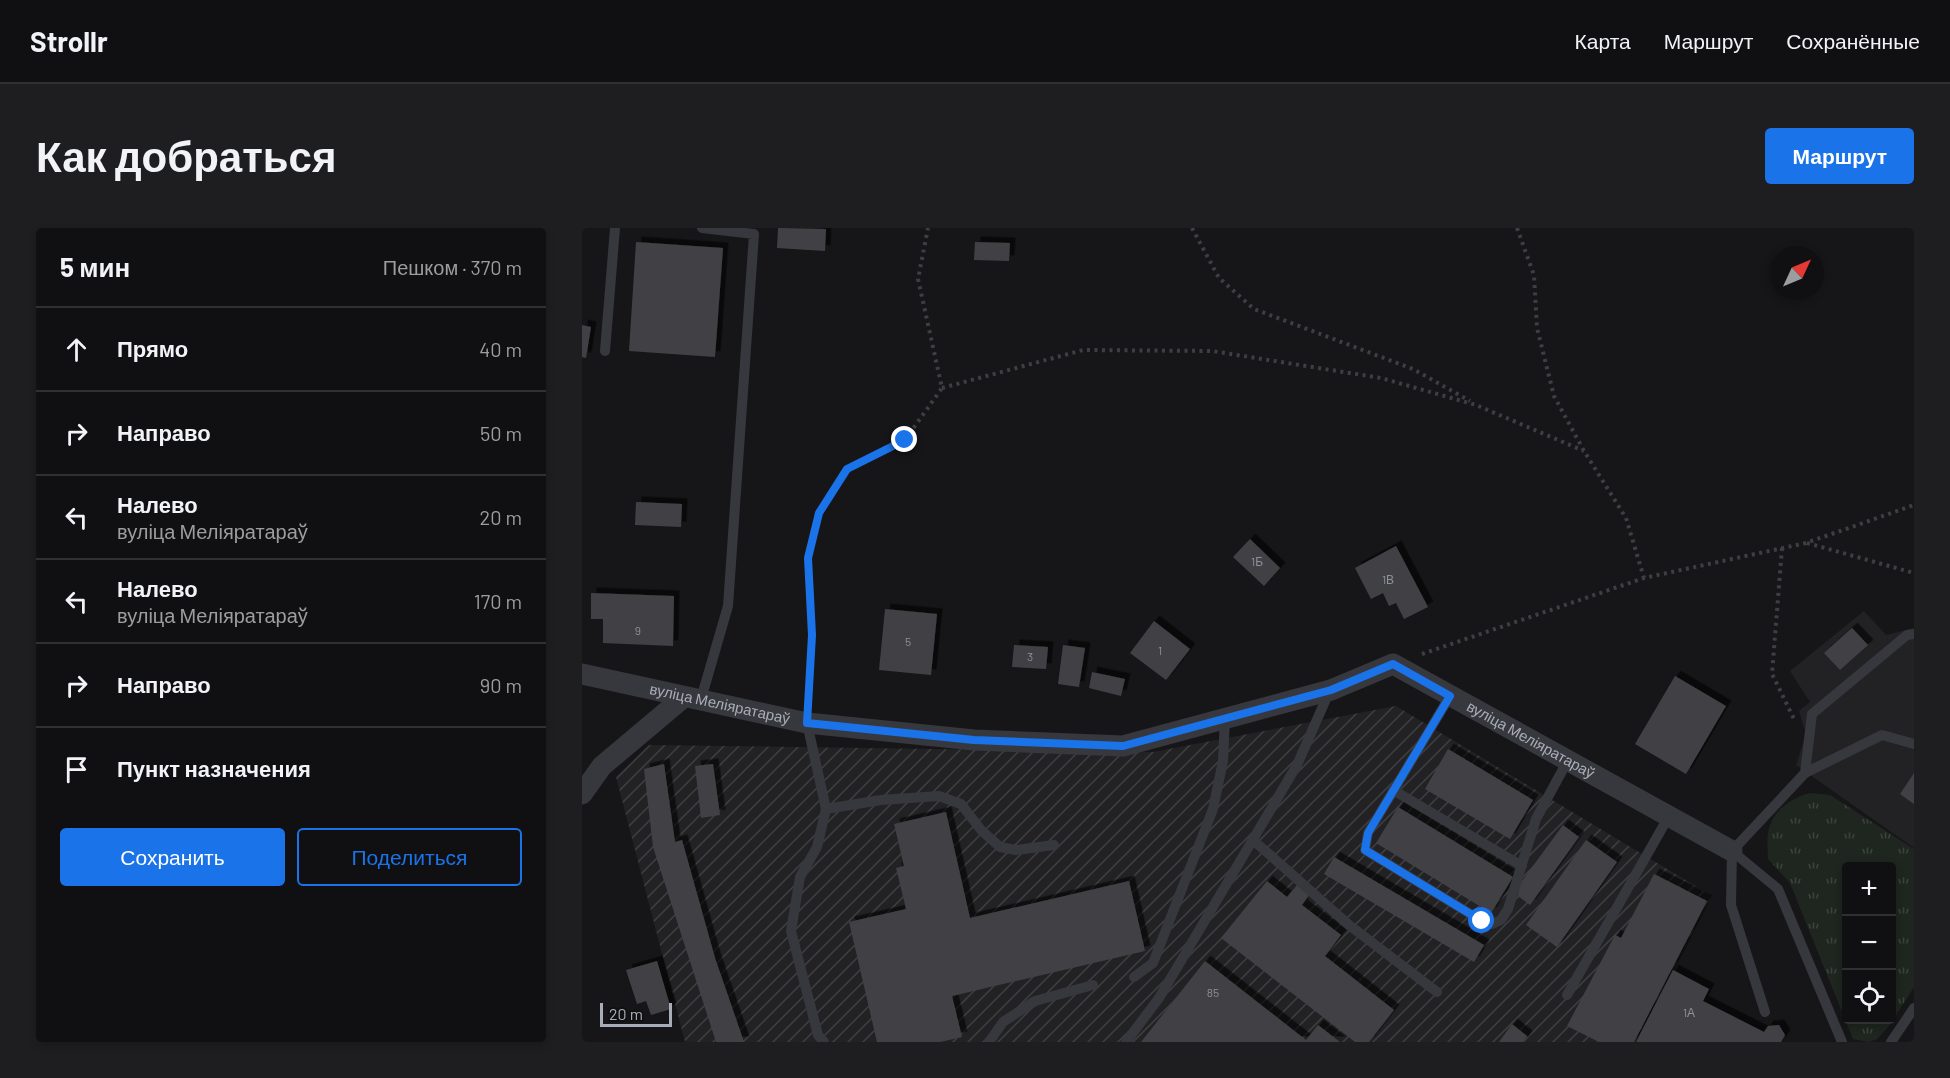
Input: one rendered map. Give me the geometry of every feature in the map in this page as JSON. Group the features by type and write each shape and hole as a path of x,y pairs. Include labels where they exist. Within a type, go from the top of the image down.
{"street":[{"name":"вуліца Меліяратараў","path":"582,674 807,723 974,740 1123,746 1331,690 1393,664 1732,850"},
{"path":"582,794 602,766 693,698"}],"lane":[{"path":"605,351 615,228"},
{"path":"693,698 728,606 754,234 702,228"},
{"path":"1805,773 1812,714 1907,635 1914,634"},
{"path":"1126,1042 1159,998 1297,765 1331,690"},
{"path":"1450,696 1368,833 1365,850 1482,921 1491,924 1501,920 1508,909 1536,819 1568,760"},
{"path":"1134,977 1153,963 1162,945 1213,809 1223,761 1225,718"},
{"path":"807,723 825,809 817,847 800,877 791,931 818,1035 824,1042"},
{"path":"1765,1012 1731,904 1732,850 1805,773 1882,735 1914,744"},
{"path":"1393,790 1522,866"},
{"path":"825,809 881,800 939,796 961,804 981,830 1000,847 1016,850 1054,844"},
{"path":"1567,995 1669,816"},
{"path":"1253,840 1348,925 1437,992"},
{"path":"1732,850 1778,889 1842,1042"},
{"path":"989,1042 1003,1022 1035,1001 1093,986"},
{"path":"1891,1042 1914,1008"}],"path":[{"path":"928,228 918,279 942,388"},
{"path":"1192,228 1219,278 1254,309 1413,369 1476,405 1584,451"},
{"path":"1517,228 1534,275 1537,328 1554,396 1584,451 1626,518 1644,578"},
{"path":"807,723 812,635 808,558 819,513 847,469 905,440 942,388 1083,350 1212,351 1381,378 1476,405"},
{"path":"1393,664 1644,578 1806,543 1914,505"},
{"path":"1806,543 1914,573"},
{"path":"1782,548 1773,674 1808,746"}],"shaded area":[{"path":"1864,611 1886,635 1914,628 1914,848 1796,765 1806,734 1799,711 1810,702 1790,671"},
{"path":"1396,706 1712,896 1635,1042 685,1042 616,777 649,745 1153,752"}],"green space":[{"path":"1810,793 1830,795 1914,849 1914,987 1896,1015 1896,862 1842,862 1842,1012 1790,883 1768,859 1770,825 1777,813 1792,800"},
{"path":"1847,1024 1890,1024 1877,1039 1869,1042 1853,1039"}],"building":[{"path":"778,228 826,229 825,251 777,248"},
{"path":"636,242 723,248 715,357 629,351"},
{"path":"975,242 1010,243 1009,261 974,260"},
{"path":"582,325 591,327 586,358 582,357"},
{"path":"636,502 682,504 681,527 635,525"},
{"path":"1250,539 1280,568 1264,586 1233,557"},
{"path":"1396,546 1428,607 1404,619 1396,603 1389,606 1383,593 1371,599 1355,568"},
{"path":"591,593 674,596 673,646 603,643 603,619 591,619"},
{"path":"885,609 937,614 931,675 879,670"},
{"path":"1154,621 1190,649 1166,680 1130,653"},
{"path":"1852,628 1868,645 1840,670 1824,653"},
{"path":"1014,645 1048,647 1046,669 1012,667"},
{"path":"1063,645 1085,648 1079,687 1058,684"},
{"path":"1092,672 1125,679 1121,696 1089,688"},
{"path":"1675,676 1726,706 1686,774 1635,744"},
{"path":"1448,749 1533,800 1510,839 1425,789"},
{"path":"664,764 675,842 682,840 715,958 744,1042 716,1042 653,847 644,769"},
{"path":"713,764 720,815 701,818 695,766"},
{"path":"1914,773 1914,804 1900,794"},
{"path":"1398,807 1513,877 1491,913 1376,843"},
{"path":"946,812 970,918 1129,881 1145,951 952,996 962,1037 940,1042 877,1042 849,922 906,909 896,868 904,866 894,824"},
{"path":"1563,825 1579,837 1530,905 1518,896 1519,885"},
{"path":"1586,840 1617,862 1557,947 1526,925"},
{"path":"1334,857 1484,945 1474,962 1324,874"},
{"path":"1654,874 1707,901 1634,1042 1599,1042 1567,1026 1615,935 1621,938"},
{"path":"1267,881 1287,897 1297,885 1309,895 1302,905 1341,935 1325,956 1394,1010 1369,1042 1355,1042 1221,938"},
{"path":"657,961 671,1009 651,1015 646,1001 637,1004 626,970"},
{"path":"1205,961 1306,1040 1318,1025 1340,1042 1141,1042"},
{"path":"1673,970 1709,989 1703,1001 1764,1032 1768,1026 1779,1025 1785,1035 1781,1042 1636,1042"},
{"path":"1512,1024 1527,1036 1523,1042 1499,1042"}],"route":[{"path":"905,440 847,469 819,513 808,558 812,635 807,723 974,740 1123,746 1331,690 1393,664 1450,696 1368,833 1365,850 1482,921"}]}
